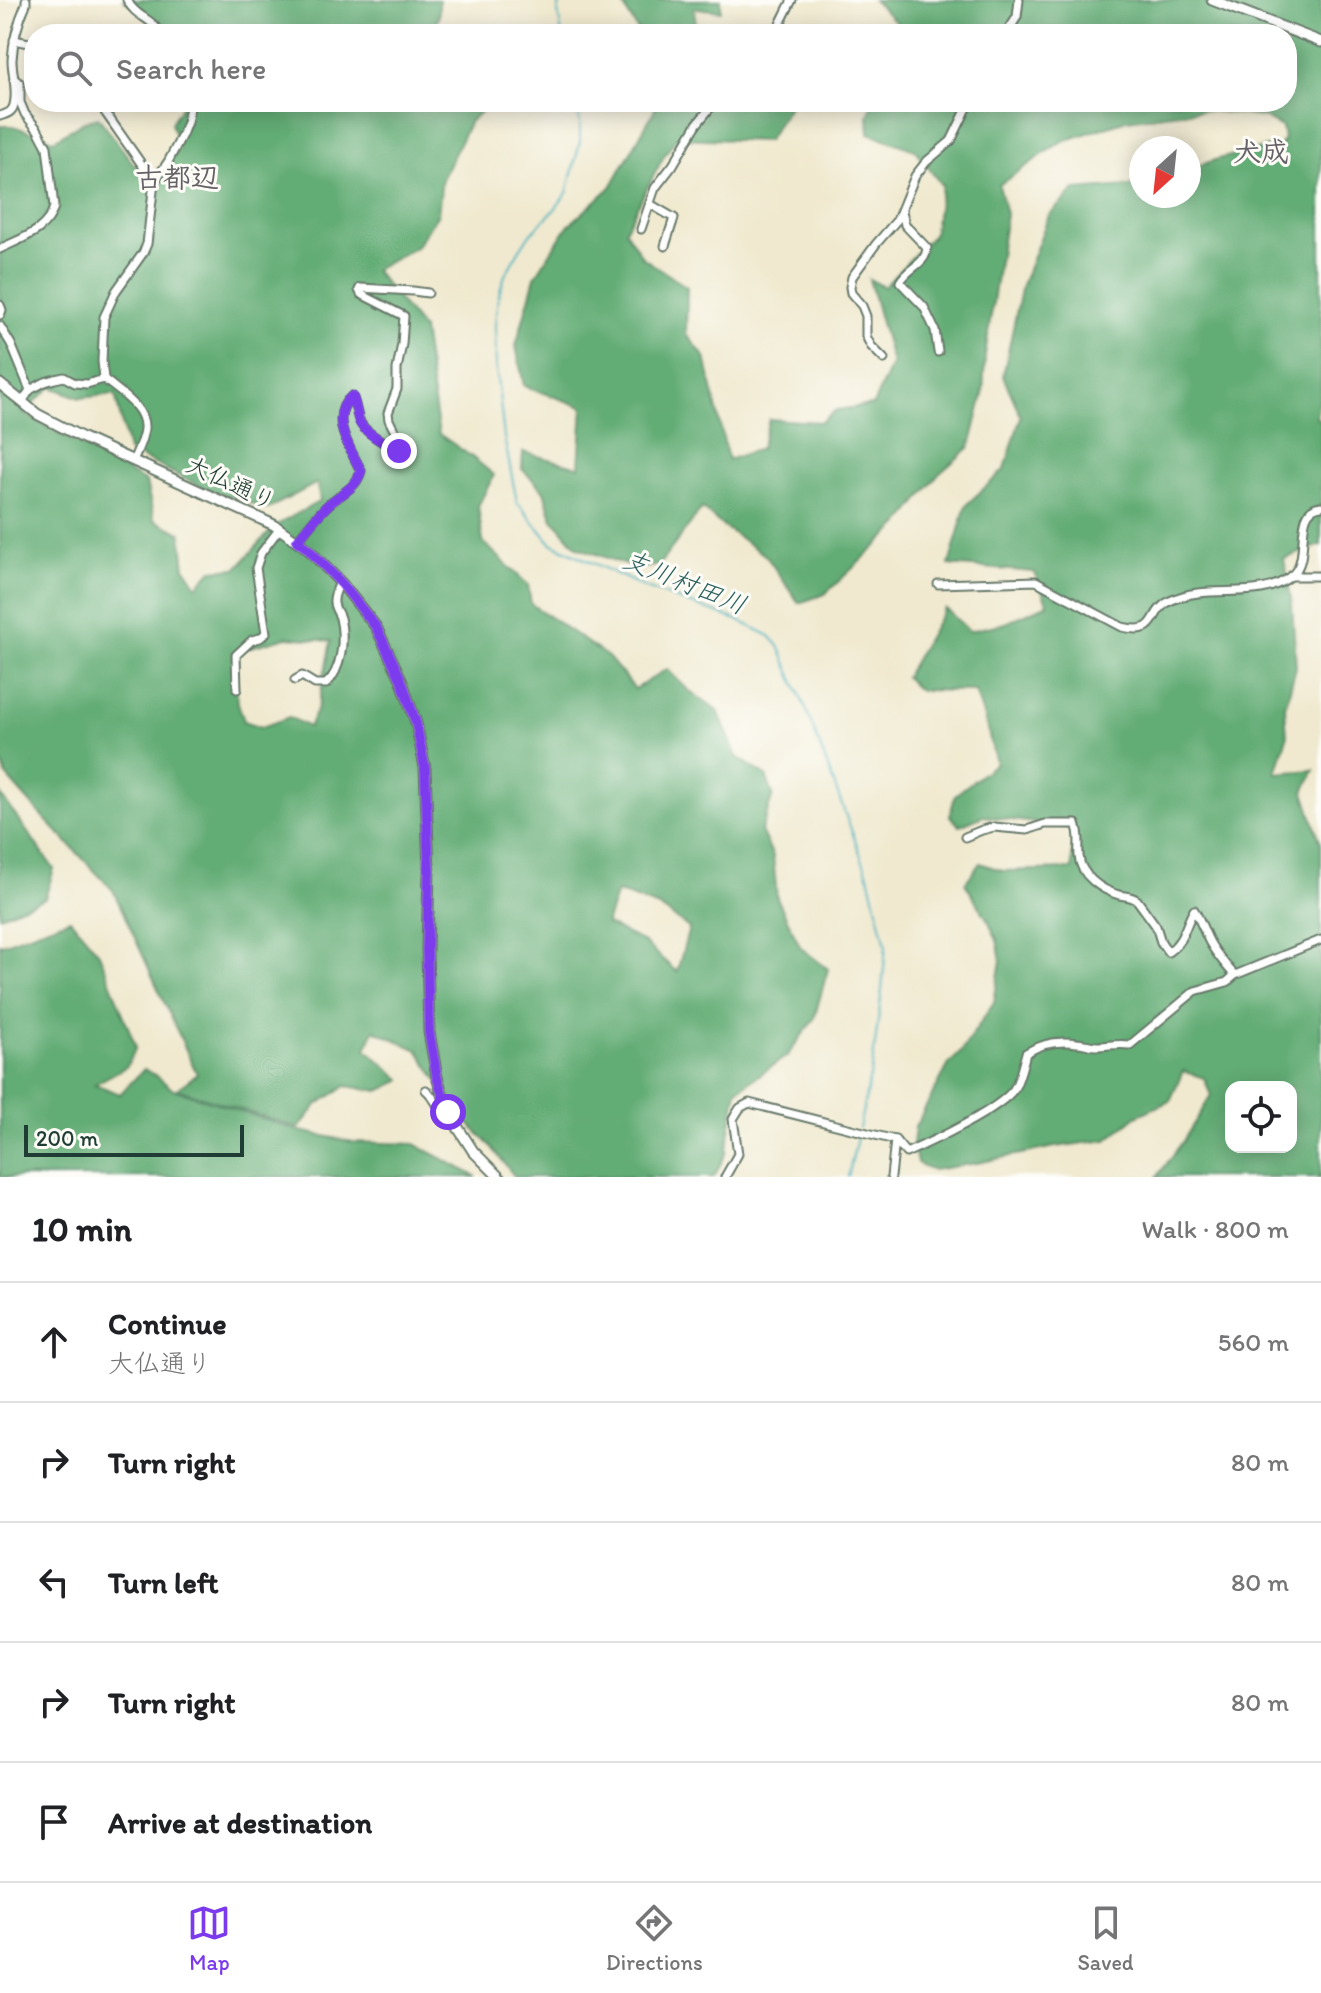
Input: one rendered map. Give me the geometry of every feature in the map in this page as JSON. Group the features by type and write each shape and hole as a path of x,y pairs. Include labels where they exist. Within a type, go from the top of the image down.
{"street":[{"path":"0,116 12,111 14,106 14,40 26,0"},
{"path":"127,0 132,11 153,24"},
{"path":"780,24 792,0"},
{"path":"1012,24 1017,17 1019,0"},
{"path":"1212,0 1274,24"},
{"path":"1297,33 1321,42"},
{"path":"14,40 24,42"},
{"path":"14,79 20,83 20,102 24,112"},
{"path":"0,249 41,229 54,207 47,147 24,112"},
{"path":"105,112 154,182"},
{"path":"133,461 144,430 142,416 104,379 104,317 116,291 147,244 154,182 182,135 189,112"},
{"path":"641,229 655,188 707,112"},
{"path":"884,359 866,336 866,316 851,293 852,277 897,220 915,176 951,141 965,112"},
{"path":"650,204 674,218 665,246"},
{"path":"902,209 905,225 927,248 927,252 924,260 909,269 900,282 924,307 935,330 938,352"},
{"path":"297,541 328,505 353,487 360,476 361,471 342,429 347,398 352,396 360,424 365,430 399,451 402,446 388,413 397,389 404,316 361,294 360,288 428,293"},
{"path":"0,305 0,315"},
{"path":"0,326 30,390"},
{"path":"22,402 30,390 45,382 64,377 75,383 87,384 104,379"},
{"name":"大仏通り","path":"0,384 37,414 83,438 280,528 307,548 340,582 376,627 398,671 416,723 425,768 429,870 429,1032 437,1077 448,1112 473,1151 499,1177"},
{"path":"938,584 1036,581 1105,620 1135,630 1145,628 1164,603 1179,596 1212,590 1264,589 1290,576 1299,567 1305,518 1315,506 1321,506"},
{"path":"237,689 236,655 252,640 266,633 256,568 261,553 280,528"},
{"path":"1290,576 1321,576"},
{"path":"295,680 302,676 315,684 326,684 335,676 343,639 340,618 334,605 340,582"},
{"path":"965,837 994,827 1027,830 1045,824 1076,824 1079,829 1079,860 1085,874 1116,894 1134,897 1156,926 1168,952 1179,942 1194,910 1210,945 1235,975"},
{"path":"725,1177 738,1154 733,1119 740,1108 749,1103 895,1140 906,1153 1000,1103 1013,1089 1026,1053 1038,1046 1073,1042 1092,1046 1130,1045 1195,991 1227,982 1235,975 1321,940"},
{"path":"426,1090 452,1118"},
{"path":"891,1177 895,1140"}],"green space":[{"path":"124,0 439,0 435,24 158,24"},
{"path":"620,0 721,0 721,11 694,8 696,24 634,24"},
{"path":"873,0 1321,0 1321,392 1316,417 1321,421 1321,545 1284,559 1292,604 1296,667 1285,707 1287,737 1276,773 1314,770 1304,792 1321,844 1321,1177 1157,1177 1211,1096 1204,1078 1183,1071 1170,1101 1136,1116 1107,1140 933,1170 917,1163 913,1144 915,1127 949,1064 960,1053 994,1002 1001,960 989,922 965,883 980,863 1003,871 1072,869 1072,828 983,816 960,826 950,816 955,795 996,763 986,724 975,691 918,690 905,677 945,608 969,631 1005,623 1048,604 1034,572 949,565 966,505 1005,469 1021,416 1003,376 1022,285 1049,215 1075,190 1129,186 1129,208 1201,208 1201,165 1281,144 1284,139 1282,127 1263,117 1221,112 1297,112 1297,24 898,24"},
{"path":"178,112 481,112 470,121 442,179 438,214 416,247 374,270 423,330 439,434 494,475 478,506 483,542 528,585 531,604 608,657 635,689 667,669 690,692 718,711 737,757 766,776 773,795 761,831 773,856 777,898 801,948 828,969 814,1019 787,1056 737,1090 726,1154 714,1177 515,1177 489,1144 459,1114 418,1050 374,1030 366,1049 402,1080 379,1091 346,1086 317,1105 299,1128 177,1089 197,1074 113,890 7,777 0,759 0,126 13,126 54,140 81,123 98,117 148,183 179,149 171,123","holes":["51,387 80,398 115,394 128,451 206,489 268,509 317,483 320,501 275,526 237,568 212,570 197,586 185,568 181,533 154,520 146,482 23,413","287,637 331,641 318,707 309,727 289,717 262,727 244,721 238,703 233,652","617,892 659,907 689,928 677,972 642,941 606,924"]},
{"path":"653,112 786,112 767,141 676,138 625,230 642,257 687,287 686,334 705,357 728,460 761,448 769,419 821,422 836,410 873,405 892,363 869,279 884,287 933,235 942,186 915,150 869,133 869,112 1188,112 1126,120 1061,142 999,185 1006,214 985,356 983,395 970,447 939,474 900,524 825,594 799,603 766,556 702,508 659,565 637,569 577,547 552,518 544,491 522,469 523,452 579,467 583,407 524,386 516,346 535,277 567,227 611,187"},
{"path":"0,794 54,869 45,898 0,916"},
{"path":"70,919 99,953 136,1047 127,1066 95,1084 120,1094 144,1069 171,1088 300,1131 353,1142 415,1144 477,1177 0,1177 0,943"}],"waterway":[{"name":"支川村田川","path":"560,24 558,12 561,0"},
{"name":"支川村田川","path":"578,112 580,142 567,193 530,234 505,275 498,297 496,368 504,437 517,502 551,543 646,588 737,620 770,636 779,646 870,880 886,945 872,1067 859,1128"},
{"name":"支川村田川","path":"848,1177 858,1134"}],"district":[{"name":"犬成","path":"1261,151"},
{"name":"古都辺","path":"177,177"}],"route":[{"path":"399,451 365,430 360,424 352,396 347,398 343,407 342,429 361,471 360,476 353,487 328,505 297,541 342,584 376,627 394,662 416,723 425,768 429,870 429,1032 437,1077 448,1112"}]}
